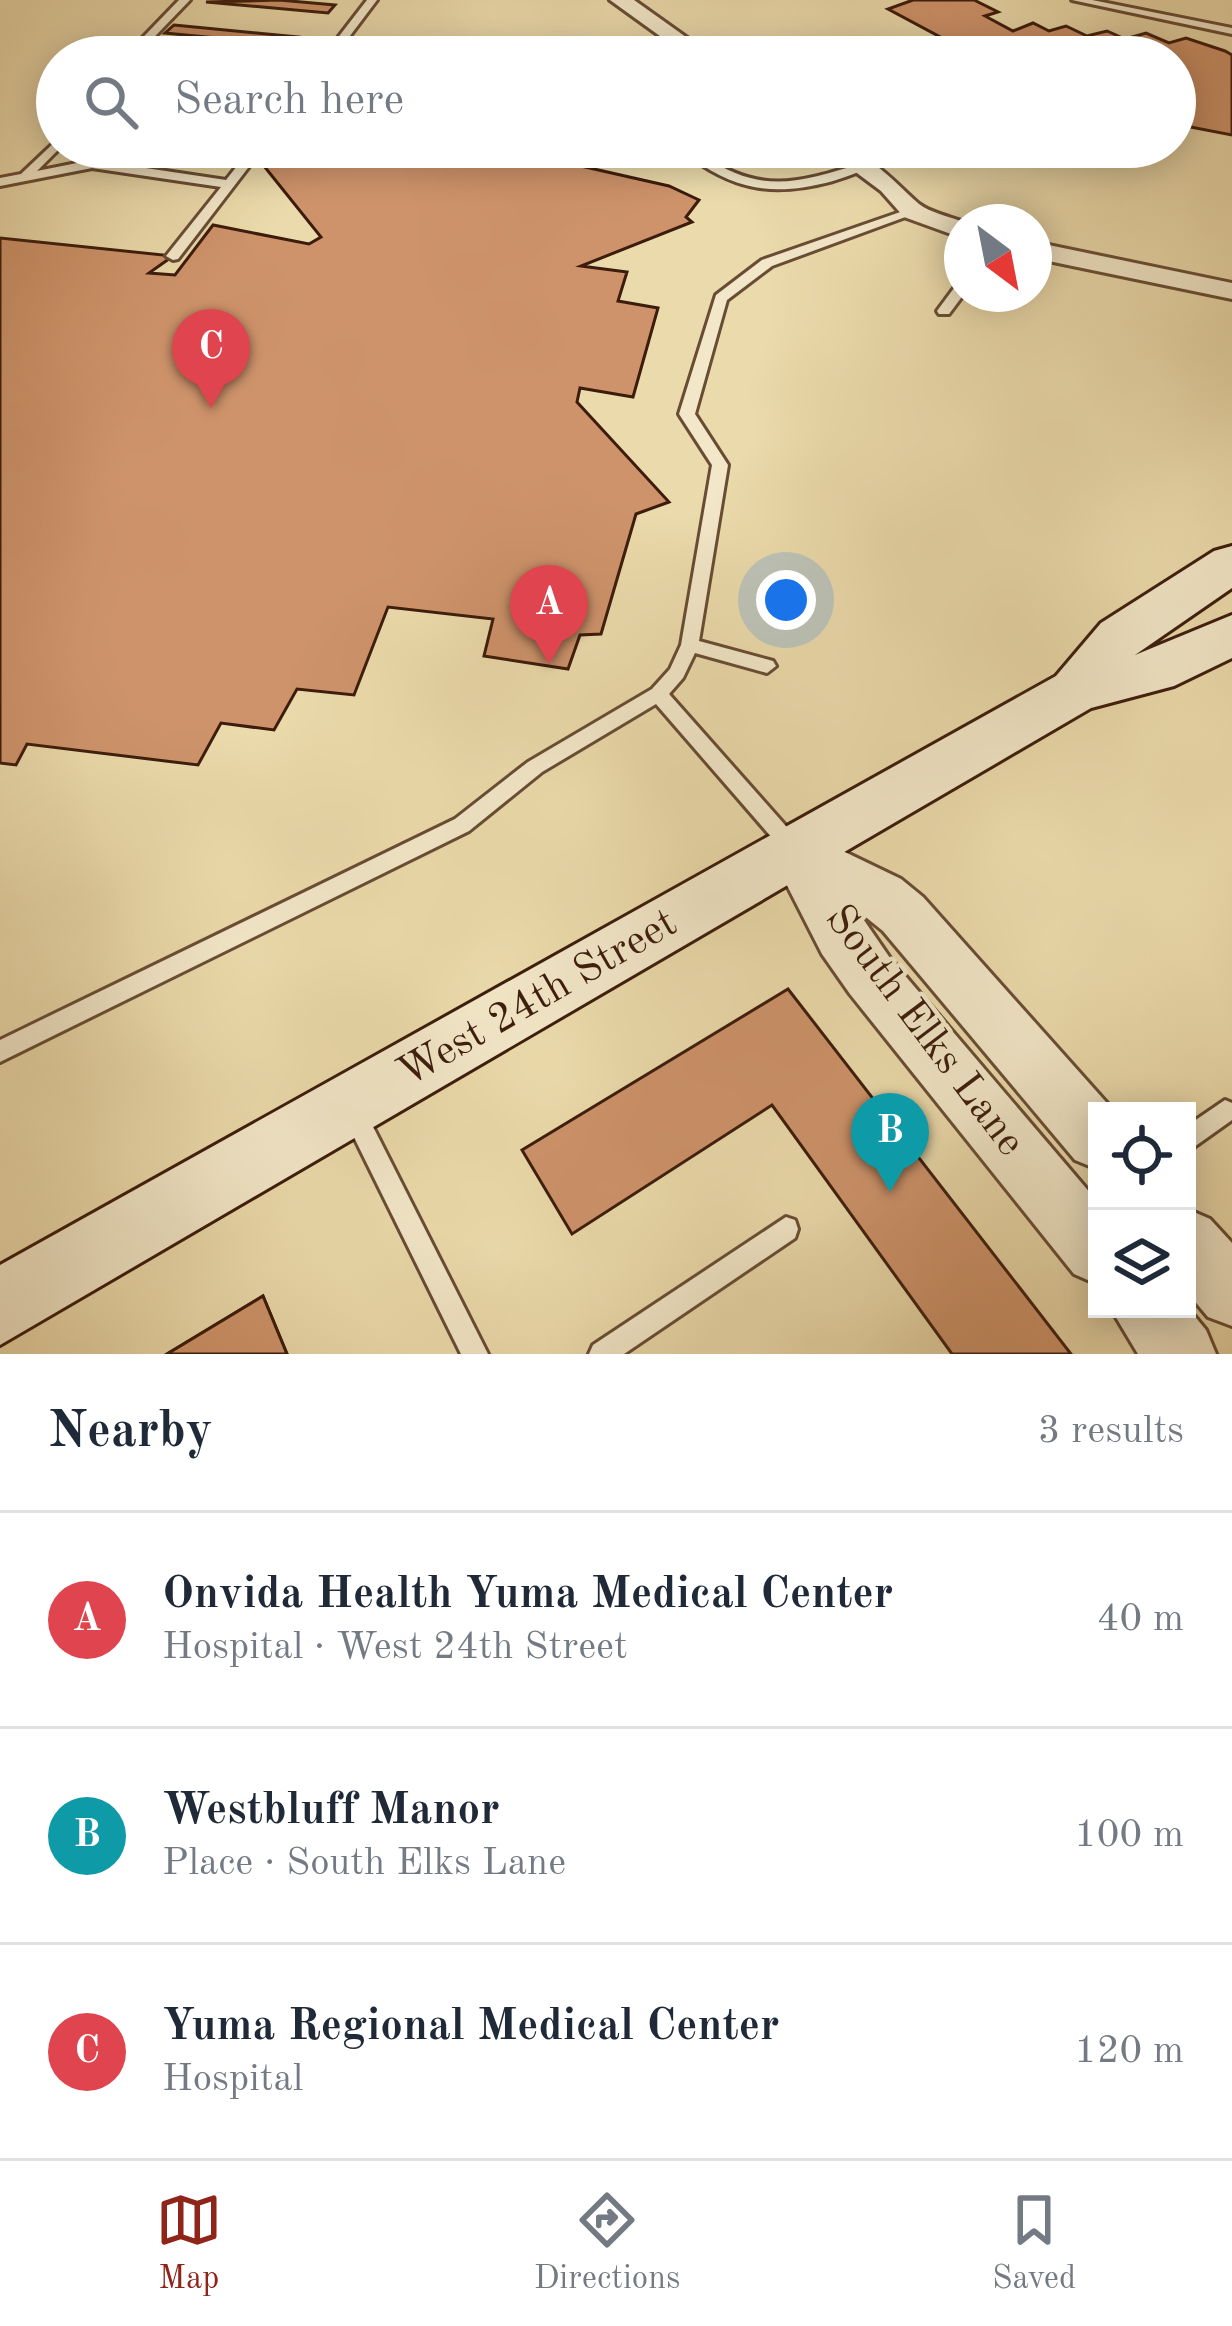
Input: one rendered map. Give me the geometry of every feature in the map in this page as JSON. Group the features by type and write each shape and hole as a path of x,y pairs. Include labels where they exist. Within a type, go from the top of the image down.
{"main road":[{"name":"West 24th Street","path":"1076,691 1120,637 1232,564"},
{"name":"West 24th Street","path":"0,1307 1076,691 1155,671 1232,635"}],"street":[{"path":"620,0 673,36"},
{"path":"864,168 890,186 913,212 944,223"},
{"path":"1052,254 1232,291"},
{"name":"South Elks Lane","path":"797,852 882,896 903,914 1088,1128"},
{"name":"South Elks Lane","path":"797,852 842,936 870,976 1088,1226"},
{"path":"1196,1252 1232,1294"},
{"path":"1152,1318 1182,1354"}],"lane":[{"path":"150,36 184,0"},
{"path":"344,36 371,0"},
{"path":"1077,0 1232,31"},
{"path":"27,174 36,165"},
{"path":"0,182 66,168"},
{"path":"119,168 229,184"},
{"path":"173,256 242,168"},
{"path":"713,168 768,189 799,189 860,168"},
{"path":"0,1051 462,825 535,767 658,694 677,674 690,645 720,465 687,414 721,298 767,263 913,212"},
{"path":"690,645 767,666"},
{"path":"658,694 797,852"},
{"path":"351,1106 475,1354"},
{"path":"1196,1133 1225,1111"},
{"path":"602,1354 786,1228"}],"building":[{"path":"279,0 335,5 328,13 206,2"},
{"path":"913,0 974,0 998,12 985,16 1013,31 1033,23 1049,31 1066,26 1087,36 939,36 888,9"},
{"path":"174,25 288,36 196,36 165,33"},
{"path":"1196,41 1232,55 1232,135 1196,128"},
{"path":"266,168 590,168 669,186 699,200 686,217 692,222 581,266 627,272 618,301 658,308 633,397 580,388 577,402 669,502 636,514 601,634 580,635 568,669 484,656 493,619 388,607 354,695 297,689 274,730 221,723 198,765 27,744 16,765 0,763 0,238 173,256 149,273 175,275 213,225 309,244 321,237"},
{"path":"788,989 1071,1354 952,1354 772,1105 572,1234 522,1150"},
{"path":"263,1296 287,1354 167,1354"},
{"path":"263,1296 287,1354 167,1354"}],"place":[{"name":"Yuma Regional Medical Center","path":"211,408"},
{"name":"Onvida Health Yuma Medical Center","path":"549,664"},
{"name":"Westbluff Manor","path":"890,1192"}]}
